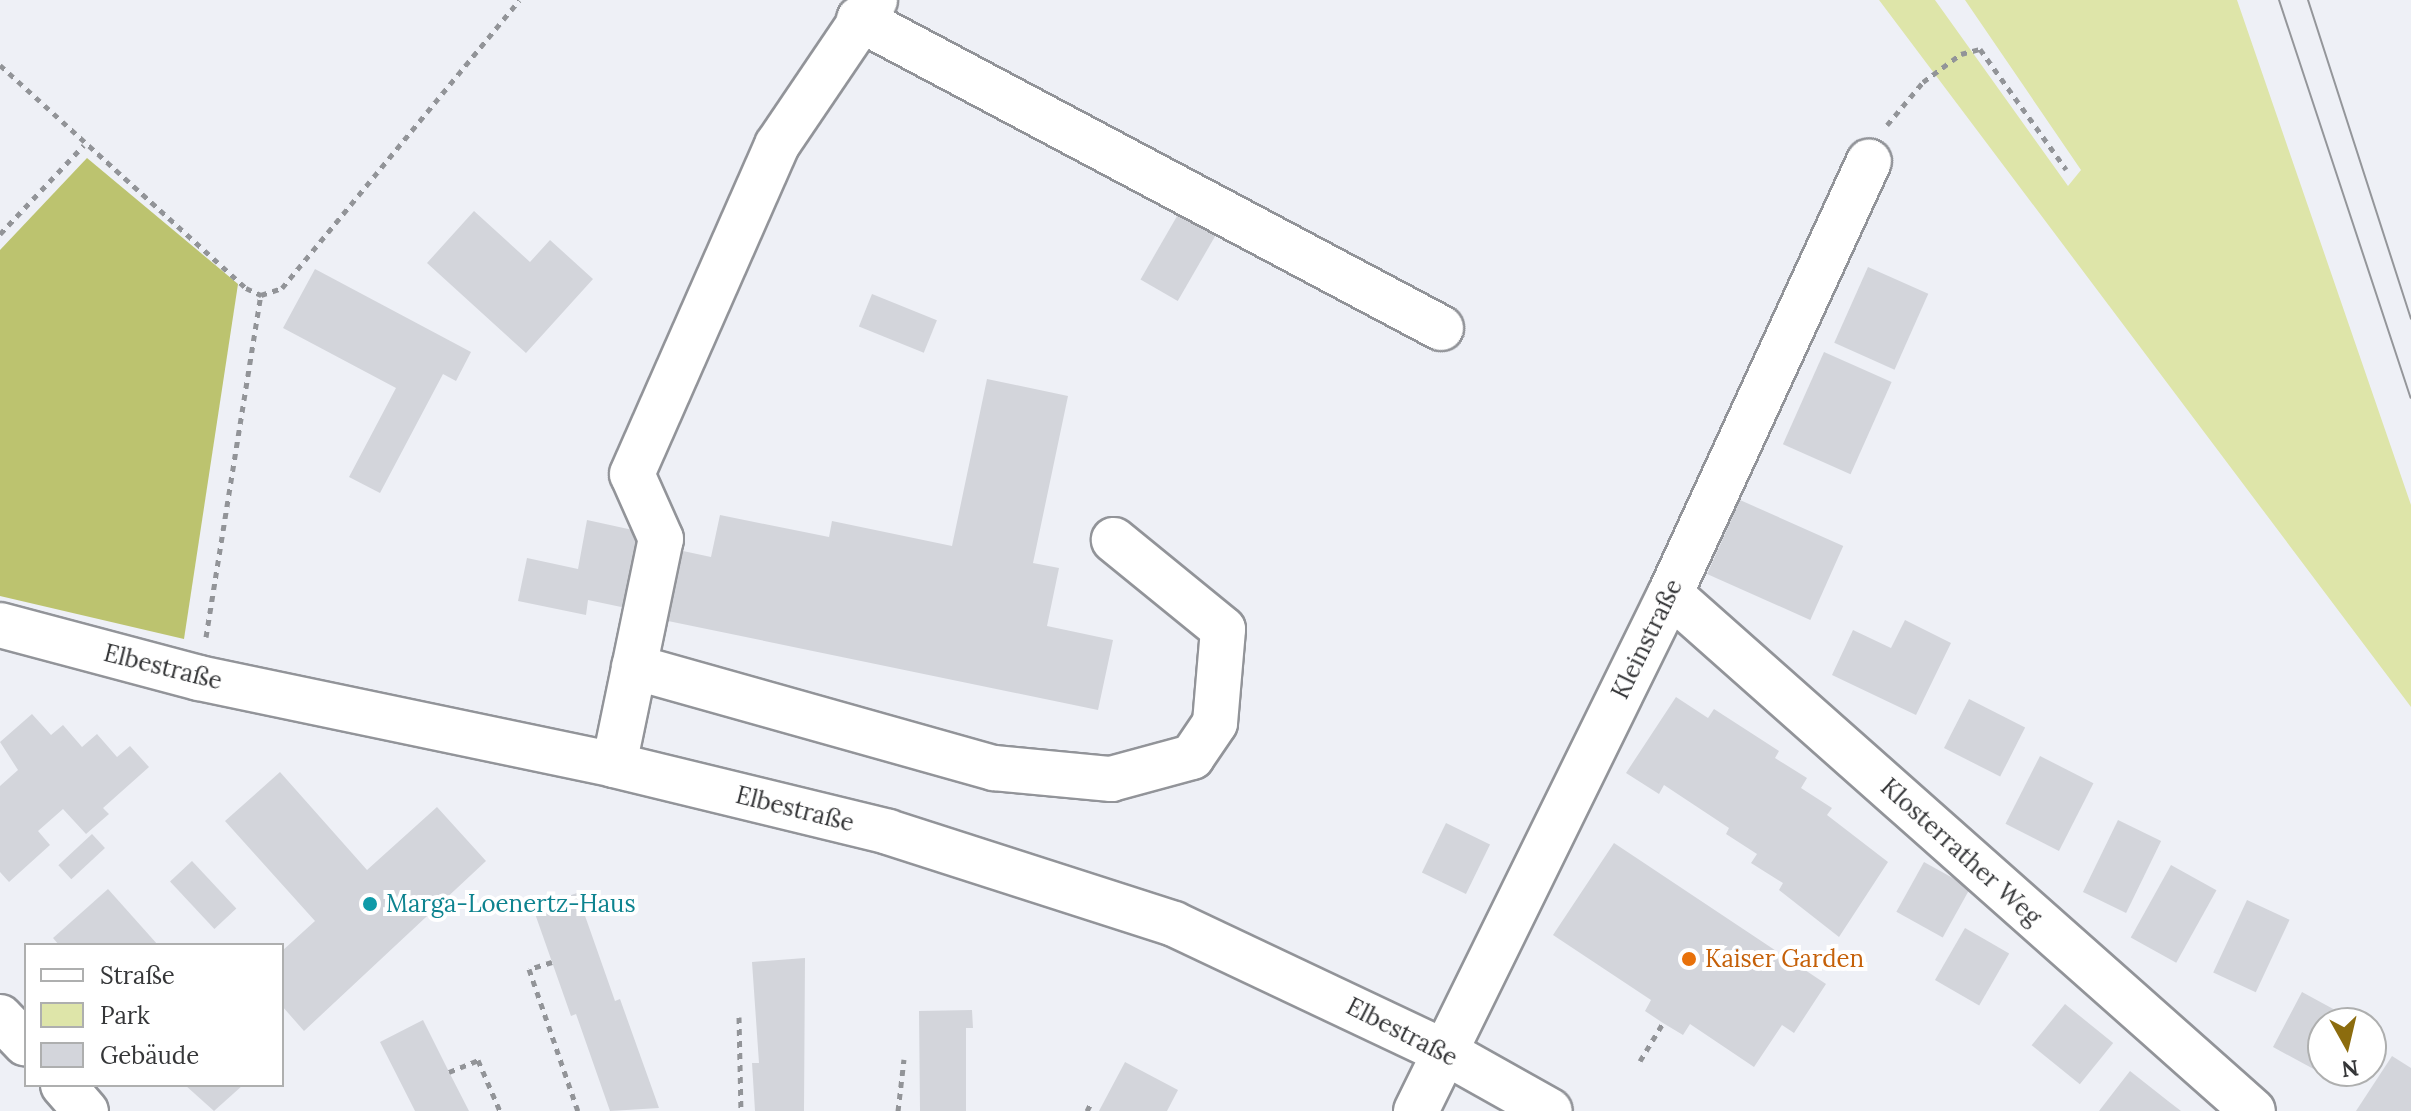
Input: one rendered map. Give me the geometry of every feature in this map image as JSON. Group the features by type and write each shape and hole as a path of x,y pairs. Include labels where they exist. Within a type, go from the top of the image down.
{"street":[{"path":"614,765 661,539 632,474 777,145 867,9 1441,328"},
{"name":"Kleinstraße","path":"1416,1111 1670,594 1869,162"},
{"path":"634,667 994,768 1111,779 1192,757 1215,723 1223,629 1114,540"},
{"name":"Klosterrather Weg","path":"1670,594 2253,1111"},
{"name":"Elbestraße","path":"0,625 199,678 614,765 888,832 1174,924 1445,1052 1550,1111"},
{"path":"0,1017 24,1042"},
{"path":"65,1087 86,1111"}],"path":[{"path":"261,295 282,288 519,0"},
{"path":"1869,162 1910,94 1961,54 1980,49 2066,169"},
{"path":"0,65 84,145 261,295"},
{"path":"0,234 84,145"},
{"path":"199,678 261,295"},
{"path":"552,962 529,969 578,1111"},
{"path":"739,1017 741,1111"},
{"path":"1640,1061 1663,1023"},
{"path":"898,1111 904,1059"},
{"path":"449,1072 478,1060 500,1111"},
{"path":"1087,1111 1092,1101"}],"green space":[{"path":"1879,0 1935,0 2068,186 2081,170 1965,0 2237,0 2411,505 2411,707"},
{"path":"87,158 238,284 184,639 0,596 0,250"}],"building":[{"path":"474,211 530,262 550,240 593,279 526,353 427,263"},
{"path":"1180,211 1217,232 1178,301 1140,279"},
{"path":"1868,267 1928,294 1895,370 1834,343"},
{"path":"315,269 471,352 456,381 443,374 380,493 349,477 396,388 283,328"},
{"path":"872,294 937,320 924,353 859,326"},
{"path":"1824,352 1892,382 1851,474 1783,444"},
{"path":"987,379 1068,396 1033,563 1059,568 1047,626 1113,640 1098,710 668,621 683,551 711,557 720,515 829,537 832,521 952,546"},
{"path":"1740,500 1843,546 1810,620 1707,574"},
{"path":"587,520 642,532 626,608 588,600 586,615 518,601 527,558 578,569"},
{"path":"1905,620 1951,643 1916,715 1832,675 1853,630 1891,648"},
{"path":"1676,697 1708,718 1714,709 1779,751 1775,758 1807,778 1801,788 1832,808 1827,815 1888,862 1839,937 1779,890 1783,883 1751,863 1757,854 1726,834 1729,828 1664,785 1659,794 1626,773"},
{"path":"1969,699 2025,728 2000,777 1944,748"},
{"path":"32,714 51,735 63,725 82,747 97,734 117,757 130,746 149,767 103,808 109,814 86,834 63,809 38,831 50,845 9,882 0,872 0,786 18,770 0,742"},
{"path":"2040,756 2093,783 2059,851 2005,824"},
{"name":"Marga-Loenertz-Haus","path":"280,772 367,870 437,807 486,861 304,1031 284,1008 284,949 315,921 225,821"},
{"path":"2118,820 2161,841 2126,913 2083,892"},
{"path":"1446,823 1490,844 1466,894 1422,872"},
{"path":"92,834 105,848 71,879 58,865"},
{"name":"Kaiser Garden","path":"1614,843 1826,984 1794,1033 1782,1025 1754,1067 1690,1024 1683,1035 1663,1023 1645,1011 1651,1000 1553,935"},
{"path":"192,861 236,909 214,929 170,881"},
{"path":"1924,862 1970,888 1943,938 1896,912"},
{"path":"2171,865 2216,890 2176,963 2131,938"},
{"path":"108,889 156,943 57,943 53,938"},
{"path":"577,893 615,1001 620,999 659,1108 610,1111 576,1014 571,1016 533,908"},
{"path":"2247,900 2290,920 2256,992 2213,973"},
{"path":"1965,928 2009,954 1979,1005 1935,980"},
{"path":"805,958 804,1111 755,1111 752,1063 759,1063 752,962"},
{"path":"2302,992 2330,1007 2307,1007 2307,1065 2273,1047"},
{"path":"2065,1004 2113,1043 2080,1084 2032,1045"},
{"path":"972,1010 973,1028 966,1028 966,1111 920,1111 919,1011"},
{"path":"423,1020 469,1111 415,1111 380,1042"},
{"path":"2392,1056 2411,1068 2411,1111 2356,1111 2372,1087 2387,1087 2387,1064"},
{"path":"1125,1062 1178,1090 1167,1111 1099,1111"},
{"path":"2130,1071 2168,1101 2181,1111 2099,1111"},
{"path":"187,1087 241,1087 214,1111"}],"tram line":[{"path":"2279,0 2411,398"},
{"path":"2308,0 2411,319"}],"place":[{"name":"Marga-Loenertz-Haus","path":"370,904"},
{"name":"Kaiser Garden","path":"1689,959"}]}
